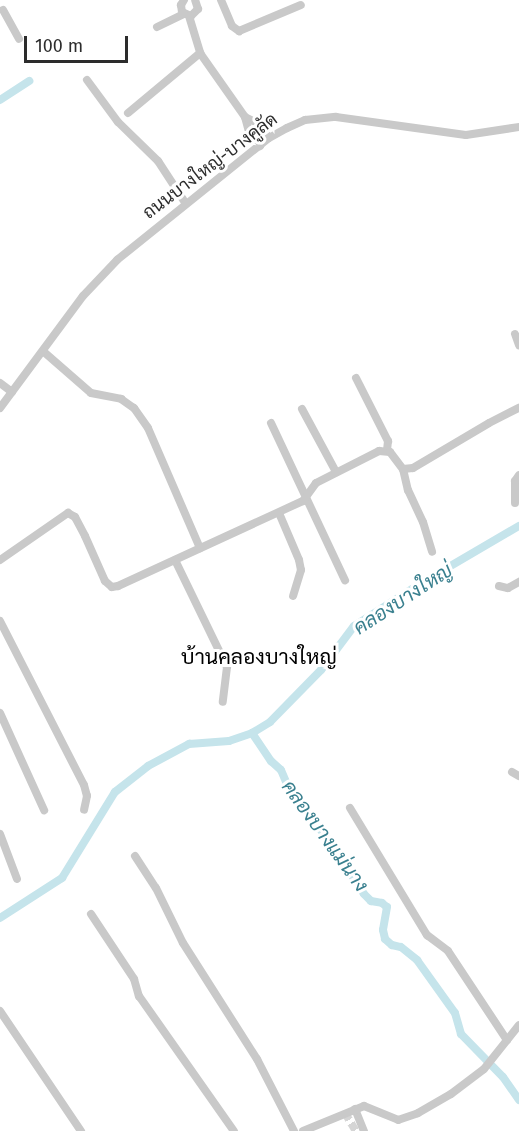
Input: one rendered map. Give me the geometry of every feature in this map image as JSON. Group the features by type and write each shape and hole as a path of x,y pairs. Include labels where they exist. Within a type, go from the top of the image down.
{"street":[{"path":"184,0 180,8 187,15 200,53 245,117 249,132 260,146"},
{"path":"157,27 197,12 196,0"},
{"path":"221,0 232,26 239,31 301,5"},
{"path":"13,4 2,11 19,39"},
{"path":"128,113 200,53"},
{"path":"87,80 118,122 158,161 186,204"},
{"path":"245,117 259,124 269,138"},
{"name":"ถนนบางใหญ่-บางคูลัด","path":"0,408 100,277 129,248 269,138 305,120 328,117 359,118 466,135 519,127"},
{"path":"515,334 519,345"},
{"path":"44,352 91,393 121,399 135,408 148,428 200,548"},
{"path":"356,378 388,441 387,450 403,469 408,490 423,522 432,552"},
{"path":"0,383 12,392"},
{"path":"403,469 412,468 519,408"},
{"path":"302,409 336,472"},
{"path":"271,423 345,580"},
{"path":"0,560 68,513 75,517 105,581 112,587 279,513 306,497 316,483 379,451 387,450"},
{"path":"515,503 515,481 519,475"},
{"path":"279,513 300,560 301,570 293,596"},
{"path":"175,560 228,667 223,702"},
{"path":"500,586 508,588 519,582"},
{"path":"0,621 84,785 87,796 84,810"},
{"path":"0,713 44,810"},
{"path":"350,808 427,935 448,951 507,1040"},
{"path":"0,834 17,879"},
{"path":"135,856 156,888 183,943 257,1059 294,1131"},
{"path":"91,914 134,979 139,996 234,1131"},
{"path":"0,1011 81,1131"},
{"path":"303,1131 355,1109 368,1107 393,1119 404,1120 451,1094 484,1069 519,1025"},
{"path":"355,1109 364,1131"}],"waterway":[{"path":"0,100 29,81"},
{"name":"คลองบางใหญ่","path":"0,918 62,878 115,792 148,766 189,744 229,741 252,733 270,722 321,670 354,626 418,585 519,526"},
{"name":"คลองบางแม่นาง","path":"252,733 271,761 281,770 289,789 327,838 364,894 371,901 382,903 387,907 383,930 385,939 392,945 401,947 417,960 455,1013 461,1034 503,1077 519,1100"}],"tunnel":[{"path":"345,1113 356,1131"}],"district":[{"name":"บ้านคลองบางใหญ่","path":"259,657"}]}
